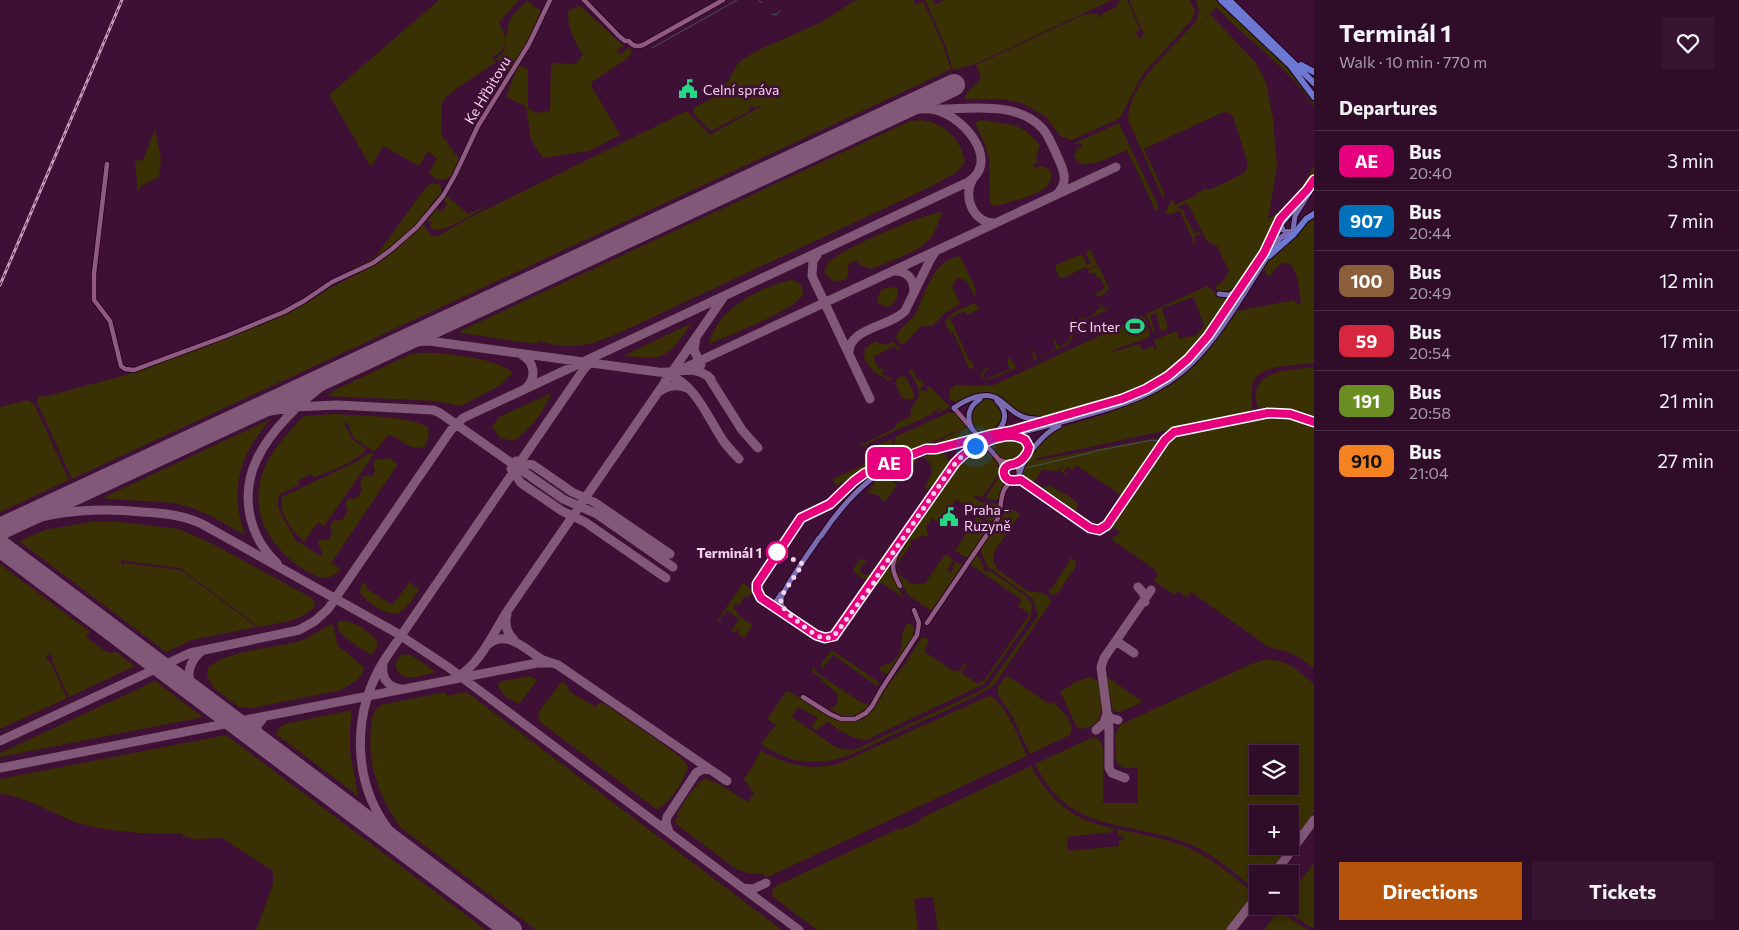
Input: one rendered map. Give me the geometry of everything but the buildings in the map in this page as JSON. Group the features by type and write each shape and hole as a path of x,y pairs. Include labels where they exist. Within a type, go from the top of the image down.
{"highway":[{"path":"1221,0 1314,90"},
{"path":"1229,0 1312,81"},
{"path":"1286,54 1314,72"},
{"path":"1290,65 1314,97"},
{"path":"1292,229 1302,218 1314,212"},
{"path":"1267,254 1294,234 1306,218 1314,212"}],"main road":[{"path":"954,408 980,399 989,398 1001,405 1005,413 1004,422 995,433 923,452 899,462 863,486 847,501 773,606 820,637 831,637 837,634 955,463 964,454 975,446 993,440 1120,405 1150,393 1168,382 1187,367 1217,333 1267,254 1283,223 1314,180"},
{"path":"989,435 1051,420 1134,395 1168,376 1188,359 1202,343 1243,284 1280,238 1292,229 1295,216 1314,185"},
{"path":"1267,254 1280,219 1307,190"},
{"path":"1283,223 1289,220 1292,229"},
{"path":"1283,223 1283,230 1292,229"},
{"path":"1219,294 1230,294 1243,284"},
{"path":"954,408 979,396 990,396 998,398 1022,416 1051,420"},
{"path":"972,429 969,422 969,413 972,406 980,399"},
{"path":"1020,473 1024,462 1050,431 1094,413"},
{"path":"1000,438 1019,438 1028,444 1028,452 1020,462 1012,464"},
{"path":"785,590 781,600 782,604 798,623"}],"street":[{"name":"Ke Hřbitovu","path":"107,164 94,274 94,300 110,322 120,364 128,370 134,370 276,316 304,301 332,282 385,256 417,227 445,192 478,126 529,44 550,0"},
{"path":"584,0 625,41 629,41 635,46 641,46 723,0"},
{"path":"954,408 999,459 1006,487"},
{"path":"1004,474 1014,480 1021,480 1090,528 1099,530 1107,525 1165,440 1174,432 1268,413 1290,414 1314,422"},
{"path":"999,459 1018,467 1027,484"},
{"path":"1004,474 1006,467 1012,464"},
{"path":"927,624 929,618 997,520 1006,487 1020,473"},
{"path":"900,586 894,575 893,564 894,557 905,540 906,534"},
{"path":"802,697 840,719 858,718 866,713 918,634 918,621 914,610"}],"shaded area":[{"path":"439,0 519,0 499,22 505,36 505,43 501,51 492,57 496,62 459,87 445,98 442,103 441,134 459,159 451,176 444,180 433,177 430,174 437,159 428,151 419,166 383,146 371,167 329,95"},
{"path":"856,0 913,0 915,5 923,1 942,42 951,70 947,71 946,69 946,72 72,479 39,407 37,401 39,396 42,395 43,397 130,374 281,316 379,263 424,224 430,235 438,236 471,217 687,111 710,135 762,106 755,108 752,105 750,106 750,111 711,131 693,113 694,108 720,94 739,62 758,50 820,23"},
{"path":"925,0 933,0 935,5 944,0 1112,0 975,64 953,70 944,42"},
{"path":"1119,0 1127,0 1140,29 1136,33 1139,39 1144,34 1129,1 1189,0 1195,10 1192,20 1142,75 1120,118 1072,140 1060,136 1046,117 1022,103 1002,99 965,99 965,96 981,78 976,65 1083,15 1099,13 1097,15 1100,19 1100,15 1120,5 1117,6"},
{"path":"1196,0 1216,0 1284,64 1314,99 1314,107 1305,93 1281,67 1216,7 1190,34 1210,14 1256,63 1266,82 1273,119 1277,166 1268,219 1283,209 1295,196 1314,165 1314,174 1305,190 1234,291 1229,293 1221,292 1215,287 1225,279 1229,271 1217,246 1207,241 1187,203 1178,207 1182,209 1194,233 1201,233 1193,237 1196,242 1194,243 1180,211 1169,214 1165,213 1172,199 1175,205 1197,195 1196,191 1202,192 1203,189 1212,189 1244,173 1247,168 1247,161 1233,116 1227,112 1221,113 1144,149 1165,195 1163,198 1128,120 1130,106 1144,79 1197,20 1199,11"},
{"path":"527,1 541,11 527,42 509,71 496,58 504,52 507,29 511,18"},
{"path":"580,6 624,46 616,51 620,55 629,47 632,52 628,58 592,82 592,87 620,135 589,151 543,158 531,140 526,106 506,97 518,65 528,69 527,107 535,113 550,111 551,63 576,64 583,54 572,33 568,16 568,11"},
{"path":"922,120 945,129 956,140 965,163 957,172 930,187 619,333 589,344 561,346 539,341 536,344 461,333 460,331 910,121"},
{"path":"982,120 1018,127 1032,137 1040,146 1036,156 1038,162 1033,165 1035,168 1040,166 1050,169 1051,178 1045,188 1023,198 994,206 990,204 989,158 975,122"},
{"path":"1119,123 1158,206 1156,211 1127,150 1087,164 1080,163 1074,156 1077,149 1082,146 1080,143 1075,145 1075,143"},
{"path":"155,129 161,159 159,177 141,186 138,192 135,161 143,160"},
{"path":"432,182 440,184 442,193 415,226 379,257 358,268 351,265 358,267 376,256 423,191"},
{"path":"447,196 468,214 487,205 453,225 436,230 429,226 432,224 430,221 427,221 437,208 442,212 447,204 443,200"},
{"path":"942,212 931,237 914,251 872,269 860,265 857,260 847,265 849,270 846,279 834,282 825,274 828,263 835,257 864,241 901,225"},
{"path":"1314,215 1314,363 1275,368 1261,373 1252,384 1252,409 1248,413 1038,458 1034,461 1156,438 1159,440 1159,445 1124,497 1076,465 1072,470 1067,467 1064,471 1067,473 1066,475 1061,471 1063,465 1059,471 1042,470 1032,484 1025,479 1022,473 1024,465 1048,435 1059,428 1103,415 1148,397 1182,375 1237,311 1294,300 1296,304 1301,303 1297,277 1291,266 1287,263 1281,264 1269,276 1264,268 1270,258"},
{"path":"1090,249 1097,265 1087,269 1086,267 1063,278 1059,277 1055,268 1056,265 1079,255 1083,256 1087,265 1091,263 1086,253"},
{"path":"960,256 976,290 975,297 966,280 957,278 952,286 960,304 946,312 933,326 921,326 907,341 903,344 899,343 896,337 898,333 916,313 927,287 937,270 951,259"},
{"path":"1098,265 1109,288 1106,293 1097,297 1096,294 1105,288 1100,277 1097,278 1095,273 1090,274 1088,270"},
{"path":"791,280 799,283 802,289 803,295 797,301 774,315 709,344 713,332 720,321 741,302 766,288"},
{"path":"1207,286 1220,296 1233,295 1206,334 1191,353 1174,369 1151,384 1126,396 1052,416 1041,417 1031,417 1021,413 991,395 957,403 950,399 949,391 955,385 994,385 1142,316 1145,317 1150,335 1148,338 1113,350 1113,352 1139,344 1143,350 1153,346 1155,349 1157,348 1154,340 1177,331 1179,339 1196,335 1204,326 1194,297 1162,308 1168,329 1161,331 1156,313 1150,315 1155,333 1153,332 1146,314"},
{"path":"897,287 898,293 892,303 887,307 879,304 877,300 881,289"},
{"path":"1097,297 1103,309 1108,307 1105,311 1081,322 1086,332 1083,336 1079,331 1079,319 1084,317 1086,319 1101,308"},
{"path":"975,303 979,309 967,315 965,311 950,318 974,367 970,370 953,332 950,333 945,322 954,312"},
{"path":"692,323 675,345 663,355 649,358 623,356"},
{"path":"1074,327 1072,339 1067,345 994,378 986,380 982,377 982,371 989,367 990,369 983,372 985,379 1010,369 1007,361 1009,358 1016,368 1034,359 1031,347 1037,358 1056,349 1053,337 1059,347 1067,343 1066,341 1068,342"},
{"path":"876,341 885,345 893,342 900,349 898,351 894,346 873,357 879,369 882,368 884,371 881,373 888,378 891,377 890,381 874,372 864,359 865,348"},
{"path":"413,353 465,356 495,363 513,373 499,386 459,406 436,401 326,396"},
{"path":"1314,367 1314,416 1293,409 1258,408 1256,395 1258,386 1263,379 1281,371"},
{"path":"911,369 915,373 914,375 917,375 915,377 919,381 922,380 924,385 920,389 921,391 925,390 927,392 926,387 931,387 950,407 936,414 943,404 923,418 864,446 860,445 895,428 897,423 911,416 910,412 918,398 919,391 909,371"},
{"path":"901,376 906,377 914,394 914,398 911,400 902,398 897,388 896,380"},
{"path":"552,393 536,420 513,441 500,438 492,427 499,417"},
{"path":"986,399 997,404 1003,415 996,429 980,435 973,424 971,415 975,406"},
{"path":"28,400 34,404 69,480 0,512 0,407"},
{"path":"950,412 955,413 966,427 882,464 896,440 895,437"},
{"path":"334,414 407,420 428,427 429,435 425,447 419,448 409,446 388,435 376,450 373,451 354,438 349,429 351,425 345,422 352,439 366,449 362,454 350,462 314,478 311,474 298,480 299,485 280,494 278,507 295,541 320,556 322,553 318,543 320,540 328,540 332,534 330,526 333,521 342,520 348,511 345,503 348,499 357,498 362,490 360,482 364,476 372,476 375,472 373,463 375,460 389,458 398,464 331,563 341,569 328,578 321,578 295,564 276,545 268,534 263,522 258,496 260,482 267,463 290,431 304,416"},
{"path":"1268,415 1290,416 1314,424 1314,668 1294,655 1270,648 1191,592 1187,597 1178,591 1175,595 1154,581 1158,574 1154,569 1112,540 1113,536 1117,536 1120,532 1113,527 1110,532 1106,532 1123,510 1130,495 1167,440 1177,433"},
{"path":"271,419 251,446 244,459 240,473 238,503 245,535 209,515 186,506 165,502 102,498"},
{"path":"964,428 968,428 975,436 927,447"},
{"path":"892,439 889,442 893,442 880,464 836,486 833,479 867,463 874,447"},
{"path":"1018,439 1026,444 1027,451 1022,457 1012,462 998,455 989,445"},
{"path":"983,447 1000,465 1003,484 1000,497 996,500 986,497 999,474 983,496 975,495 973,497 981,502 997,504 994,520 989,521 956,499 939,523 932,518 926,527 928,537 923,535 915,540 912,539 910,542 912,544 895,567 898,553 960,461 969,452"},
{"path":"938,452 946,455 949,462 946,471 933,486 924,489 932,469 928,461 923,457 917,459 902,483 890,475 892,469 913,460"},
{"path":"369,453 374,454 324,526 318,522 304,542 284,516 281,503 282,497 358,461"},
{"path":"885,473 897,485 885,502 876,494 867,494 878,477"},
{"path":"1035,483 1044,488 1050,485 1079,504 1072,511 1065,503 1053,495 1044,493 1034,486"},
{"path":"1009,507 1020,514 994,552 993,562 997,566 996,568 1028,591 1044,593 1050,598 1051,602 994,685 980,694 948,709 856,752 836,759 815,762 801,761 780,755 761,744 776,725 767,719 786,692 798,696 821,712 845,721 870,711 906,663 921,638 927,638 929,645 927,644 925,647 925,652 955,672 956,670 960,671 962,663 968,667 965,667 961,673 978,684 981,681 983,682 1030,614 1018,606 1022,600 970,564 977,553 985,572 989,570 1027,597 1032,605 1030,619 984,684 866,740 846,734 828,722 815,730 811,727 818,718 798,707 792,717 837,748 854,750 988,686 1038,616 1033,599 987,566 980,548"},
{"path":"976,516 990,526 969,557 965,557 953,549 956,549 976,519 974,517"},
{"path":"90,522 120,522 179,529 211,543 312,598 315,603 314,607 295,619 259,627 180,568 120,559 122,565 125,563 181,570 257,627 192,640 166,652 19,541 45,530"},
{"path":"891,544 887,555 870,579 864,579 854,572 853,569 861,558 867,562 861,565 860,572 864,575 870,574"},
{"path":"945,555 949,556 953,561 947,570 952,572 954,568 952,567 956,562 962,565 932,611 909,596 896,575 898,574 912,584 925,583"},
{"path":"1072,558 1076,562 1076,566 1057,594 1052,595 1048,589 1051,589 1070,561 1068,560"},
{"path":"891,560 892,576 904,598 882,583 875,586 887,567 873,587"},
{"path":"0,564 90,632 86,637 108,653 116,652 135,666 69,697 52,661 53,657 48,654 46,658 51,663 67,698 0,729"},
{"path":"362,582 367,585 366,588 392,605 410,582 413,584 412,587 416,586 419,589 404,609 394,614 377,607 362,596 360,592"},
{"path":"743,583 748,586 752,593 748,597 745,596 737,608 738,604 736,603 733,607 737,612 736,614 753,625 744,638 738,634 739,628 735,632 731,631 739,619 727,610 719,620 721,621 720,623 717,621"},
{"path":"338,621 354,623 376,639 378,645 372,655 340,632"},
{"path":"331,624 338,646 364,667 358,679 342,690 251,708 239,707 214,688 207,677 208,668 226,657 251,650 300,641"},
{"path":"907,624 914,626 913,636 890,672 884,673 880,670 880,667 891,663 897,657 900,652 904,628"},
{"path":"832,650 879,684 877,686 833,655 822,669 821,664"},
{"path":"402,654 411,655 436,672 413,677 403,676 396,668 396,662"},
{"path":"1264,660 1286,663 1314,684 1314,812 1299,832 1299,805 1249,805 1249,855 1282,855 1274,865 1249,865 1249,884 1197,847 1082,814 1065,803 1049,787 1035,764 1091,738 1096,738 1101,742 1103,749 1103,803 1138,803 1138,768 1123,768 1116,762 1115,736 1120,725 1251,664"},
{"path":"814,667 817,673 862,703 869,705 865,710 855,715 845,716 835,712 830,708 838,702 837,693 811,671"},
{"path":"530,676 537,680 519,704 506,697 498,687 499,682"},
{"path":"1008,676 1049,704 1051,702 1059,708 1069,720 1071,725 1070,735 1030,754 1012,716 998,695 998,687 1005,677"},
{"path":"1106,676 1143,702 1120,712 1113,711"},
{"path":"1091,677 1098,681 1101,712 1095,723 1080,729 1076,726 1060,691 1071,686 1074,682"},
{"path":"155,681 203,717 0,757 0,753"},
{"path":"562,681 568,686 569,691 596,707 599,703 603,703 663,744 688,766 680,785 666,803 656,809 540,722 538,713"},
{"path":"445,692 447,696 465,692 472,696 782,930 536,930 401,828 381,794 373,769 370,742 371,725 376,710 381,705"},
{"path":"989,696 1001,705 1016,731 1027,756 772,875 765,877 763,874 748,873 736,869 676,824 679,812 686,799 705,778 719,784 748,802 754,794 744,779 760,754 759,750 797,765 817,767 838,764"},
{"path":"352,710 350,752 358,796 276,734 279,728 285,724"},
{"path":"226,735 486,930 256,930 273,884 273,871 222,838 195,839 183,836 182,833 156,834 101,828 75,822 18,797 0,794 0,779"},
{"path":"1031,766 1047,790 1063,806 1080,817 1117,829 1160,838 1194,850 1249,889 1249,900 1226,930 938,930 933,897 914,899 918,930 817,930 772,896 773,888 778,885 918,821","holes":["1113,829 1118,830 1118,836 1123,835 1124,840 1119,840 1119,846 1068,851 1067,837 1113,832"]},
{"path":"1314,863 1314,929 1291,915 1299,915 1299,883"},
{"path":"1275,915 1284,915 1308,930 1264,930"}],"waterway":[{"path":"652,48 737,0"},
{"path":"759,0 762,3"},
{"path":"772,14 776,15 780,11"},
{"path":"1255,418 1285,418 1314,426"},
{"path":"1169,439 1181,433 1213,426"},
{"path":"1095,451 1152,440 1158,441"},
{"path":"1022,475 1026,468 1094,452"}],"taxiway":[{"path":"940,109 980,108 1008,110 1033,120 1048,136 1063,169 1064,183 1056,195"},
{"path":"0,741 190,653 299,630 315,621 328,609 451,430 463,418 968,182 978,173 981,162 974,138 954,119 942,112 931,109 914,109 891,115 869,125"},
{"path":"665,381 680,370 1116,167"},
{"path":"973,179 970,186 969,200 975,214 987,222 995,223"},
{"path":"819,252 813,261 812,276 870,399"},
{"path":"849,354 850,345 862,333 890,321 905,311 935,252"},
{"path":"893,271 902,272 909,276 913,283 914,292"},
{"path":"457,677 465,672 480,656 508,610 723,298"},
{"path":"696,337 694,350 701,365"},
{"path":"277,563 259,540 250,514 249,486 257,459 269,439 286,418 307,398 355,364 381,352 406,344 429,341 658,372 692,370 705,374 711,379"},
{"path":"520,354 529,361 533,370 532,379 526,388"},
{"path":"442,878 398,841 379,815 369,794 363,772 361,748 366,702 374,680 385,659 584,369 593,359"},
{"path":"668,374 678,379 694,394 724,442 739,459"},
{"path":"708,376 742,430 758,448"},
{"path":"660,391 673,386 687,388"},
{"path":"185,443 236,421 265,412 294,407 337,405 433,410 563,499 597,514 673,567"},
{"path":"516,461 533,465 572,492 594,502 670,554"},
{"path":"511,469 521,483 562,511 585,522 666,578"},
{"path":"33,514 53,505"},
{"path":"0,530 35,518 88,510 165,514 188,518 202,524 395,632 448,667 799,930"},
{"path":"1138,587 1144,594 1145,602"},
{"path":"1125,778 1112,773 1109,768 1109,728 1101,667 1104,658 1151,590"},
{"path":"507,614 507,628 514,640"},
{"path":"487,645 495,640 509,640 523,646 543,660 558,665 727,781"},
{"path":"1116,641 1134,653"},
{"path":"203,650 191,664 189,675 192,686 197,693 213,706 241,720"},
{"path":"0,768 537,663 552,663"},
{"path":"383,665 383,674 386,681 392,686 401,689"},
{"path":"1096,730 1104,723 1107,713 1110,718 1118,720"},
{"path":"264,717 257,726 258,737 286,761"},
{"path":"669,832 666,823 667,817 696,773 703,769 711,770"},
{"path":"1281,865 1314,820"},
{"path":"743,888 753,889 766,883"},
{"path":"1231,930 1249,907"}],"runway":[{"path":"0,529 954,85"},
{"path":"0,546 511,930"}],"railway":[{"path":"0,285 122,0"}],"bus line":[{"name":"AE","path":"1314,180 1280,219 1264,253 1208,336 1197,350 1175,371 1142,391 1110,403 1011,431 936,449 926,449 870,470 854,481 830,504 801,518 764,571 756,587 758,594 761,598 816,635 825,638 834,636 955,463 968,450 987,442 1000,438 1017,437 1025,440 1029,447 1028,452 1020,462 1005,468 1004,475 1006,478 1021,480 1090,528 1099,530 1107,525 1165,440 1174,432 1254,414 1268,413 1290,414 1314,422"}],"place":[{"name":"Celní správa","path":"688,89"},
{"name":"FC Inter","path":"1135,326"},
{"name":"Praha - Ruzyně","path":"949,517"},
{"name":"Terminál 1","path":"777,552"}],"route":[{"path":"777,552 803,564 782,595 781,603 783,608 798,623 818,636 829,638 834,636 863,599 952,467 968,450 975,446"}]}
